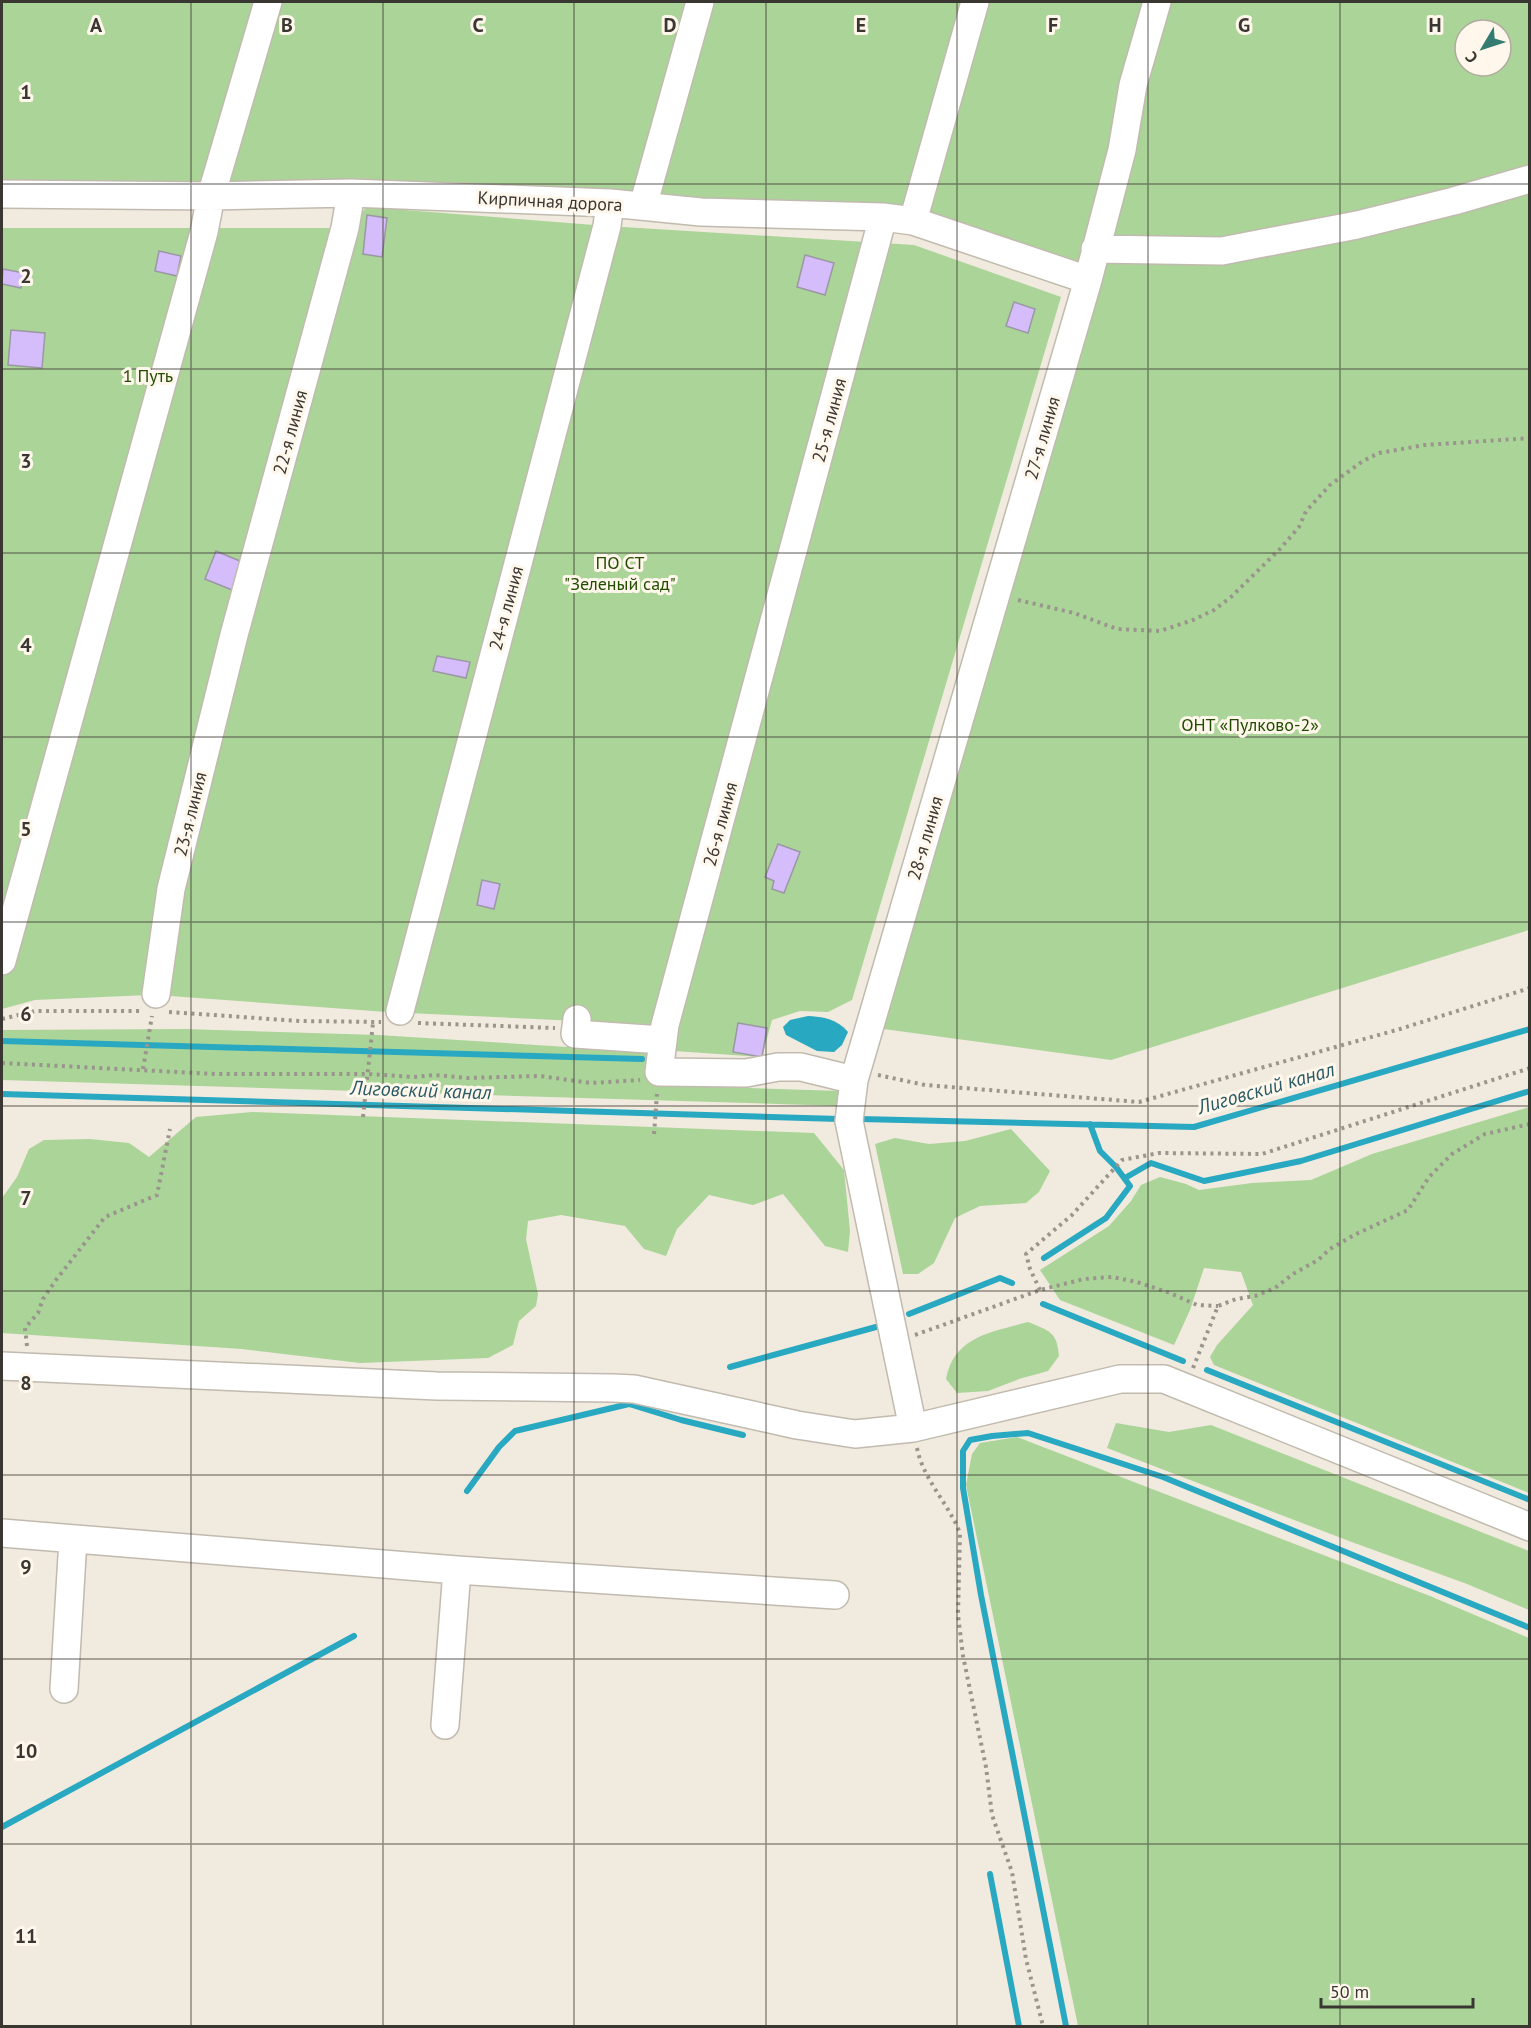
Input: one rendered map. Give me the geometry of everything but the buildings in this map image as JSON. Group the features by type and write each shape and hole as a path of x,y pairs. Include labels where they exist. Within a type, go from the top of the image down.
{"street":[{"path":"2,961 204,232 211,196 268,2"},
{"path":"643,206 700,2"},
{"path":"913,221 975,2"},
{"name":"27-я линия","path":"996,595 1088,280 1122,150 1133,85 1157,2"},
{"path":"1095,249 1222,251 1357,225 1530,179"},
{"name":"Кирпичная дорога","path":"2,194 211,196 351,193 609,203 701,212 883,217 913,221 1088,280"},
{"name":"22-я линия","path":"234,635 345,228 351,193"},
{"name":"24-я линия","path":"398,1019 607,226 609,203"},
{"name":"25-я линия","path":"774,624 883,217"},
{"name":"28-я линия","path":"913,1428 849,1121 854,1080 996,595"},
{"name":"26-я линия","path":"658,1083 663,1033 774,624"},
{"name":"23-я линия","path":"154,1006 171,889 234,635"},
{"path":"576,1027 663,1033"},
{"path":"658,1083 778,1067 801,1067 854,1080"},
{"path":"2,1366 437,1386 634,1389 797,1425 855,1434 913,1428 1120,1379 1164,1380 1530,1527"},
{"path":"2,1533 457,1570 835,1595"},
{"path":"64,1689 73,1539"},
{"path":"445,1725 457,1570"}],"path":[{"path":"996,595 1074,613 1117,629 1136,632 1160,631 1214,610 1231,597 1280,549 1299,527 1306,511 1330,485 1371,457 1379,453 1425,445 1530,438"},
{"path":"854,1080 874,1074 925,1085 1139,1102 1400,1029 1530,988"},
{"path":"2,1019 35,1011 154,1006 300,1021 374,1022 398,1019 561,1029 576,1027"},
{"path":"143,1069 151,1021"},
{"path":"363,1117 374,1022"},
{"path":"2,1063 216,1074 368,1074 414,1077 445,1075 467,1078 540,1076 591,1083 645,1080 658,1083 654,1134"},
{"path":"1040,1290 1026,1254 1072,1215 1122,1160 1159,1153 1262,1154 1530,1068"},
{"path":"896,1342 1040,1290 1084,1279 1112,1277 1159,1290 1197,1305 1218,1306 1236,1299 1256,1296 1275,1288 1293,1274 1318,1260 1330,1249 1356,1234 1408,1210 1429,1177 1452,1154 1485,1134 1530,1124"},
{"path":"29,1368 25,1328 38,1313 43,1299 56,1280 105,1217 157,1195 170,1129"},
{"path":"1185,1388 1218,1306"},
{"path":"913,1428 920,1462 956,1522 960,1533 958,1614 963,1656 986,1767 992,1815 1012,1872 1024,1949 1043,2026"}],"green space":[{"name":"ОНТ «Пулково-2»","path":"2,2 1529,2 1529,930 1111,1060 869,1027 1088,280 913,221 2,194"},
{"name":"ПО СТ \"Зеленый сад\"","path":"367,207 607,226 914,245 1061,297 852,1000 828,1012 800,1011 772,1020 762,1057 674,1051 665,1025 387,1012 170,996 184,887 357,217"},
{"name":"1 Путь","path":"2,228 339,228 148,995 35,1000 2,1009"},
{"path":"185,1029 378,1035 647,1052 654,1085 841,1091 842,1106 2,1080 2,1030"},
{"path":"1529,1107 1529,1493 1214,1365 1210,1357 1217,1345 1253,1305 1241,1272 1204,1268 1190,1310 1174,1345 1060,1300 1040,1270 1109,1226 1131,1201 1141,1185 1160,1177 1199,1190 1252,1183 1311,1180 1372,1154"},
{"path":"252,1112 814,1133 844,1170 850,1231 848,1252 825,1246 783,1194 753,1205 709,1195 677,1229 666,1256 644,1249 625,1226 561,1215 528,1221 526,1239 538,1294 536,1306 519,1321 513,1345 488,1358 360,1363 242,1349 2,1333 2,1198 17,1177 29,1149 44,1140 90,1139 129,1143 149,1157 196,1117"},
{"path":"1011,1129 1050,1171 1039,1192 1026,1203 980,1206 955,1218 934,1263 918,1274 903,1274 875,1144 895,1138 929,1144 965,1141"},
{"path":"1028,1322 1047,1330 1054,1337 1059,1356 1048,1371 988,1391 957,1393 946,1379 957,1353 976,1338"},
{"path":"1116,1423 1169,1432 1211,1425 1529,1551 1529,1610 1467,1584 1107,1448"},
{"path":"1017,1437 1430,1596 1529,1638 1529,2026 1078,2026 966,1485 972,1454 980,1443"}],"water":[{"path":"808,1016 830,1020 844,1028 848,1032 842,1045 834,1052 817,1051 786,1035 783,1027 790,1020"}],"waterway":[{"name":"Лиговский канал","path":"860,1119 1194,1127 1530,1029"},
{"path":"2,1041 642,1059"},
{"path":"1125,1178 1151,1163 1204,1181 1301,1161 1530,1091"},
{"name":"Лиговский канал","path":"2,1094 839,1119"},
{"path":"1044,1258 1106,1218 1130,1186 1100,1151 1090,1124"},
{"path":"909,1314 1000,1278 1012,1283"},
{"path":"1043,1304 1183,1361"},
{"path":"730,1367 876,1327"},
{"path":"1207,1370 1530,1500"},
{"path":"467,1491 499,1447 515,1431 629,1404 743,1435"},
{"path":"1066,2026 981,1595 963,1488 963,1451 970,1440 1028,1433 1163,1477 1530,1628"},
{"path":"2,1827 354,1636"},
{"path":"990,1874 1019,2026"}]}
